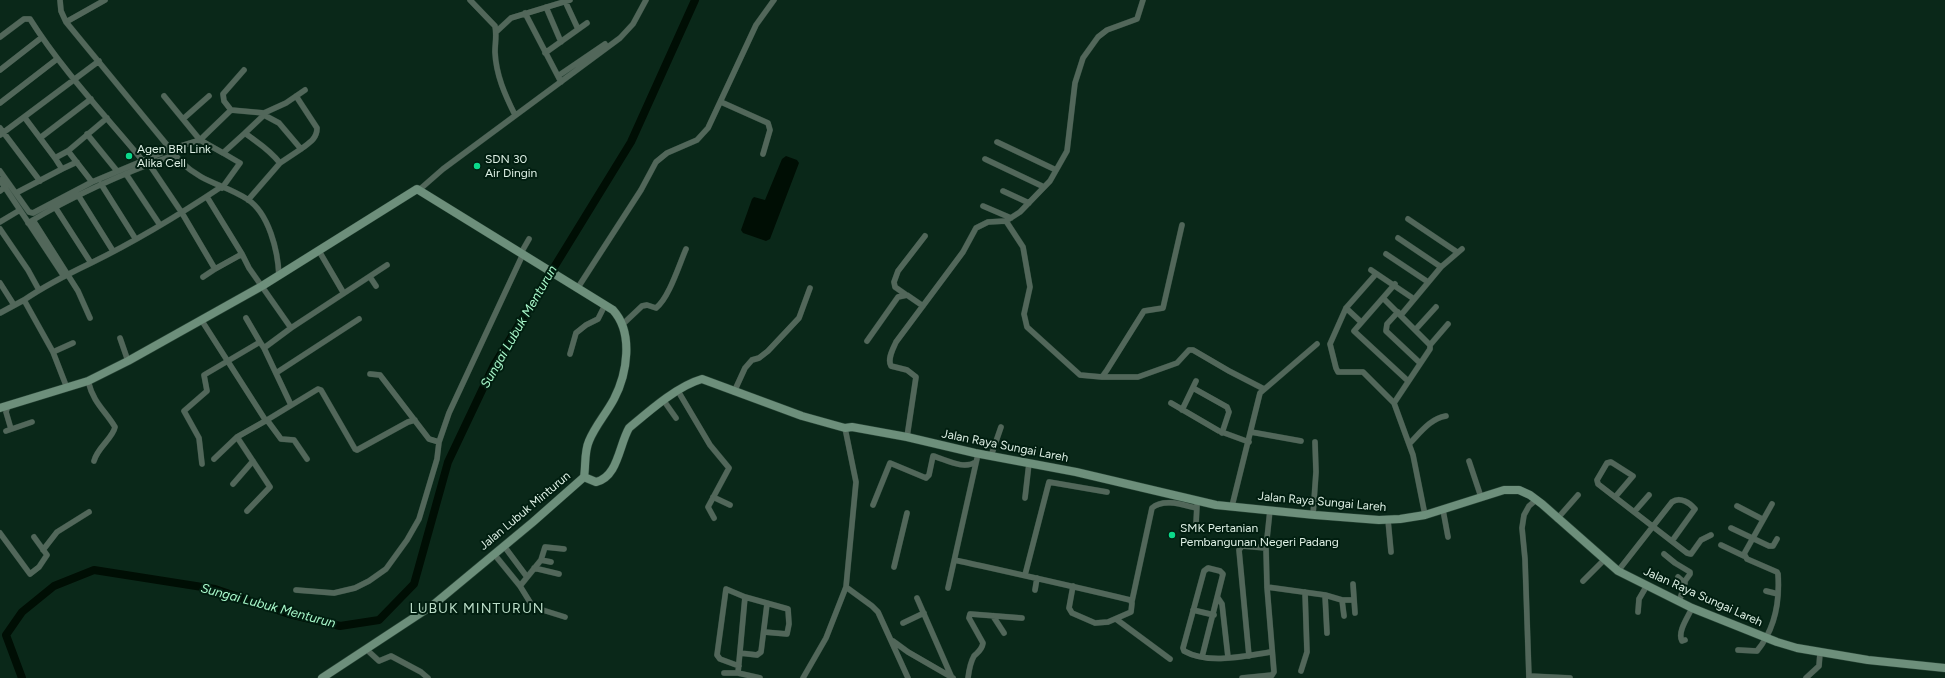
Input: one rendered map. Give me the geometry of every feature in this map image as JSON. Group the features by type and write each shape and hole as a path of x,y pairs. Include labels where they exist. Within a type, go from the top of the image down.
{"street":[{"path":"60,0 61,11 66,22 174,155 191,171 248,200 265,221 273,238 278,261 279,276"},
{"path":"66,22 105,0"},
{"path":"470,0 492,22 496,32 495,52 500,80 516,115"},
{"path":"32,422 8,430 4,406 88,381 128,362 279,276 415,190 419,190 443,169 620,38 633,24 646,0"},
{"path":"575,288 641,190 656,162 667,153 697,140 708,128 756,25 774,0"},
{"path":"907,437 916,377 907,370 894,368 889,362 896,342 963,252 976,228 988,222 1008,220 1029,203 1044,187 1067,151 1075,83 1084,58 1098,37 1107,30 1137,19 1143,0"},
{"path":"496,32 511,18 568,1 578,29"},
{"path":"546,7 561,42"},
{"path":"525,13 561,82"},
{"path":"0,38 28,18 41,38 57,58 143,161"},
{"path":"545,53 587,23"},
{"path":"0,70 41,38"},
{"path":"558,76 605,44"},
{"path":"0,103 57,58"},
{"path":"40,181 1,132 24,118 99,61"},
{"path":"244,70 223,94 224,101 231,110 264,114 279,123 301,149"},
{"path":"223,153 264,114 286,103 305,90"},
{"path":"0,313 24,300 65,274 91,263 182,213 222,188 240,163 200,140 164,96"},
{"path":"183,119 209,96"},
{"path":"248,200 280,163 314,140 317,134 317,128 296,96"},
{"path":"40,138 91,98"},
{"path":"721,102 768,123 770,130 763,154"},
{"path":"0,171 31,213 117,171 170,149 200,140 231,110"},
{"path":"24,118 62,169"},
{"path":"54,158 68,151 108,118"},
{"path":"245,133 264,145 280,163"},
{"path":"87,134 117,171"},
{"path":"997,142 1056,170"},
{"path":"68,151 92,182"},
{"path":"30,222 55,207 101,184 148,164 174,155"},
{"path":"985,159 1044,187"},
{"path":"16,193 77,162"},
{"path":"148,164 182,213 215,269"},
{"path":"126,174 160,225"},
{"path":"0,180 3,189 30,222 78,291 90,318"},
{"path":"101,184 135,238"},
{"path":"419,190 575,288 613,310 623,324 642,306 647,305 656,308 665,298 686,249"},
{"path":"1003,191 1029,203"},
{"path":"78,195 113,251"},
{"path":"207,197 249,268 291,328"},
{"path":"983,206 1008,220 1023,247 1030,287 1024,314 1027,327 1080,375 1138,377 1177,363 1188,350 1192,350 1229,372 1264,389"},
{"path":"55,207 91,263"},
{"path":"0,222 20,210"},
{"path":"1408,219 1459,250 1441,267 1414,299 1387,324 1386,331 1420,364"},
{"path":"1102,376 1144,311 1161,309 1165,305 1182,225"},
{"path":"0,229 28,270 39,290"},
{"path":"923,306 895,287 896,275 925,236"},
{"path":"1398,238 1441,267"},
{"path":"296,590 334,593 355,588 369,581 386,569 407,540 419,519 437,459 439,442 464,378 529,239"},
{"path":"320,251 343,292"},
{"path":"203,277 242,254"},
{"path":"1386,254 1428,282"},
{"path":"264,348 343,292 370,277 387,265"},
{"path":"1414,299 1395,284 1374,272 1346,308 1330,344 1337,370 1340,372 1363,372 1394,403 1403,430 1410,443 1425,515"},
{"path":"370,277 376,286"},
{"path":"0,284 14,305"},
{"path":"1395,284 1355,329 1355,333 1408,381"},
{"path":"734,392 744,368 752,360 759,358 768,351 799,318 810,288"},
{"path":"867,341 895,300 905,294"},
{"path":"1383,298 1416,329 1430,345"},
{"path":"24,300 54,352 67,388"},
{"path":"570,354 576,333 586,325 598,319 605,305"},
{"path":"1416,329 1436,307"},
{"path":"1346,308 1361,322"},
{"path":"246,318 264,348 291,405"},
{"path":"276,374 359,319"},
{"path":"202,321 226,360 281,439 292,438 307,459"},
{"name":"Jalan Lubuk Minturun","path":"323,678 420,614 504,546 584,477 588,442 613,401 622,382 626,339 623,324"},
{"path":"1394,403 1430,349 1430,345 1448,324"},
{"path":"120,338 128,362"},
{"path":"202,464 199,438 184,411 207,392 204,377 206,373 226,360 260,342"},
{"path":"54,352 73,343"},
{"path":"1232,506 1249,442 1257,398 1264,389 1317,344"},
{"path":"370,374 380,375 416,420 429,439 439,442"},
{"name":"Jalan Raya Sungai Lareh","path":"584,477 596,482 609,474 616,463 623,440 629,428 678,391 702,379 802,416 846,428 852,427 907,437 977,458 991,456 1076,472 1197,505 1232,506 1313,515 1388,520 1425,515 1496,492 1512,489 1524,493 1536,500 1618,571 1646,587 1692,608 1767,638 1797,648 1868,660 1945,668"},
{"path":"88,381 90,389 99,407 115,427 114,432 102,445 94,461"},
{"path":"1182,410 1196,381"},
{"path":"1193,388 1227,407 1229,412 1222,432"},
{"path":"214,460 237,437 317,390 321,390 355,449 357,450 403,424 416,420"},
{"path":"678,391 710,445 729,468 708,509 714,518"},
{"path":"664,401 676,418"},
{"path":"1171,403 1222,432 1249,442"},
{"path":"1410,443 1430,424 1441,417 1446,416"},
{"path":"991,456 1001,427"},
{"path":"803,678 826,638 846,587 856,482 846,428"},
{"path":"1251,432 1301,441"},
{"path":"237,437 270,488 247,511"},
{"path":"1313,515 1316,472 1315,442"},
{"path":"873,505 890,463 926,478 929,476 933,456 963,466 969,466 977,458"},
{"path":"948,588 977,458"},
{"path":"233,484 253,461"},
{"path":"1469,461 1481,498"},
{"path":"1616,496 1633,476 1622,467 1611,462 1607,463 1597,481 1598,484 1616,496 1687,553 1690,554 1702,540 1711,535"},
{"path":"1025,498 1029,463"},
{"path":"1025,575 1049,482 1107,492"},
{"path":"1557,519 1578,495"},
{"path":"1635,511 1649,495"},
{"path":"713,497 730,505"},
{"path":"1536,500 1529,506 1524,515 1522,528 1525,559 1529,677 1570,678"},
{"path":"1618,571 1675,500 1687,502 1694,507 1695,512 1672,540"},
{"path":"1073,586 1069,608 1072,613 1095,623 1108,622 1131,612 1152,508 1159,504 1167,503 1197,505 1196,524"},
{"path":"1744,556 1762,519 1772,504"},
{"path":"1737,506 1762,519"},
{"path":"1242,678 1271,676 1274,672 1271,652 1266,548 1270,510"},
{"path":"1443,510 1448,537"},
{"path":"43,550 57,532 89,512"},
{"path":"894,567 907,513"},
{"path":"1388,520 1391,552"},
{"path":"1731,528 1771,546 1777,539"},
{"path":"0,533 29,574 34,572 47,557 34,537"},
{"path":"1721,545 1744,556 1747,559 1777,572 1778,594 1772,627 1767,638 1756,652 1738,650"},
{"path":"504,546 527,577"},
{"path":"520,586 541,560 546,546 564,549"},
{"path":"1249,656 1239,550 1242,546 1266,548"},
{"path":"494,554 520,586 534,607 565,617"},
{"path":"1664,554 1690,572 1685,581 1679,602"},
{"path":"541,560 551,562"},
{"path":"955,560 1073,586 1132,601"},
{"path":"1583,581 1604,560"},
{"path":"534,568 559,574"},
{"path":"1202,657 1214,615 1222,573 1206,568 1183,648 1185,652 1202,657 1228,657 1249,656 1271,652"},
{"path":"1678,577 1685,581"},
{"path":"1035,590 1037,578"},
{"path":"1353,584 1355,613"},
{"path":"846,587 878,612 908,678"},
{"path":"1267,587 1325,595 1342,600 1354,600"},
{"path":"1638,612 1638,599 1646,587"},
{"path":"739,666 718,658 717,652 724,591 728,589 745,597 788,609 788,631 784,634 764,632"},
{"path":"1766,591 1778,594"},
{"path":"1302,671 1307,652 1305,592"},
{"path":"1325,595 1327,632"},
{"path":"738,673 745,597"},
{"path":"917,598 952,678"},
{"path":"1218,598 1222,604 1228,657"},
{"path":"1342,600 1344,616"},
{"path":"740,653 757,655 760,653 767,604"},
{"path":"1686,640 1682,641 1680,639 1680,633 1692,608"},
{"path":"1194,610 1214,615"},
{"path":"903,623 924,613"},
{"path":"968,678 970,665 974,656 982,649 983,643 973,627 970,616 972,614 1022,618"},
{"path":"993,616 1004,633"},
{"path":"1116,619 1170,659"},
{"path":"891,640 952,678"},
{"path":"366,649 380,661 389,656 392,657 421,672 428,678"},
{"path":"1806,678 1819,666 1820,653"},
{"path":"724,673 738,673 760,678"}],"shaded area":[{"path":"786,156 797,160 799,163 770,239 766,241 743,233 741,230 752,199 754,197 765,200 782,159"}],"waterway":[{"name":"Sungai Lubuk Menturun","path":"22,678 6,635 22,612 54,586 94,570 215,589 289,614 340,626 379,620 414,584 448,462 494,365 631,142 695,0"}],"place":[{"name":"Agen BRI Link Alika Cell","path":"129,156"},
{"name":"SDN 30 Air Dingin","path":"477,166"},
{"name":"SMK Pertanian Pembangunan Negeri Padang","path":"1172,535"}],"district":[{"name":"LUBUK MINTURUN","path":"477,609"}]}
